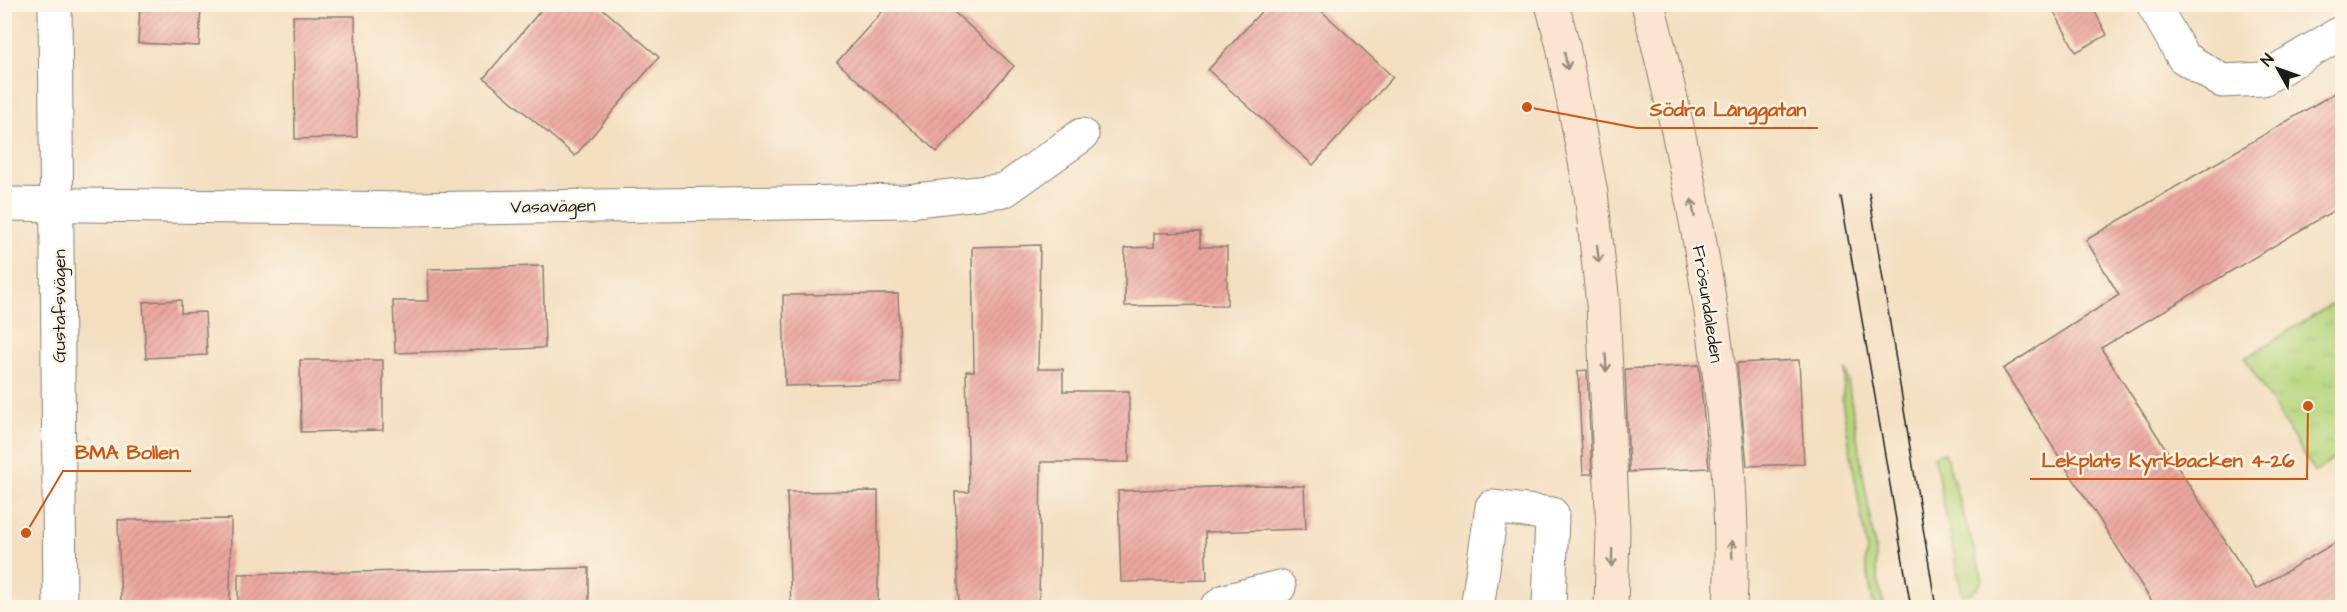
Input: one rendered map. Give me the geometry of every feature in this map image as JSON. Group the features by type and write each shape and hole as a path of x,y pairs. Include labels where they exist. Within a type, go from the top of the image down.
{"main road":[{"path":"1552,4 1563,46 1591,193 1603,304 1613,531 1611,608"},
{"name":"Frösundaleden","path":"1648,4 1686,169 1711,307 1728,451 1733,559 1730,608"}],"street":[{"name":"Gustafsvägen","path":"55,4 60,608"},
{"path":"2153,4 2183,57 2222,81 2263,79 2343,32"},
{"name":"Vasavägen","path":"4,204 412,209 907,201 1005,190 1082,135"},
{"path":"1478,608 1492,507 1552,514 1549,608"},
{"path":"1216,608 1225,601 1279,586"}],"green space":[{"path":"2342,298 2342,454 2314,472 2245,358"},
{"path":"1846,369 1876,554 1876,569 1884,607 1874,607 1865,560 1867,550 1842,400"},
{"path":"1945,453 1983,579 1975,591 1966,594 1962,594 1934,455"}],"building":[{"path":"140,4 201,4 199,46 138,43"},
{"path":"546,4 597,4 659,57 575,156 484,78"},
{"path":"889,4 945,4 1014,66 937,152 837,62"},
{"path":"1268,4 1314,4 1393,77 1313,165 1208,70"},
{"path":"2050,4 2091,4 2107,35 2076,52"},
{"path":"293,16 355,16 357,137 295,139"},
{"path":"2343,88 2343,205 2101,348 2256,589 2343,538 2343,608 2156,608 2003,369 2119,295 2086,240"},
{"path":"1200,232 1200,247 1227,247 1227,305 1125,306 1125,248 1154,247 1154,233"},
{"path":"1040,245 1038,369 1063,369 1063,391 1129,391 1129,462 1041,462 1039,608 959,608 955,492 969,492 966,371 974,371 972,247"},
{"path":"543,266 545,348 395,353 393,301 429,301 428,269"},
{"path":"898,294 901,383 785,386 783,295"},
{"path":"181,300 181,313 205,312 207,355 146,358 143,302"},
{"path":"300,360 383,360 383,430 301,432"},
{"path":"1799,360 1804,464 1747,466 1737,363"},
{"path":"1699,365 1709,468 1629,472 1625,369"},
{"path":"1587,370 1592,474 1583,474 1578,371"},
{"path":"1257,485 1304,486 1306,529 1205,532 1207,580 1121,582 1118,491"},
{"path":"878,491 878,608 791,608 787,492"},
{"path":"231,519 230,603 121,603 118,520"},
{"path":"589,568 589,608 238,608 238,574"}],"tram line":[{"path":"1869,193 1936,608"},
{"path":"1841,197 1911,608"}],"place":[{"name":"Södra Långgatan","path":"1527,107"},
{"name":"Lekplats Kyrkbacken 4-26","path":"2308,406"},
{"name":"BMA Bollen","path":"26,533"}]}
